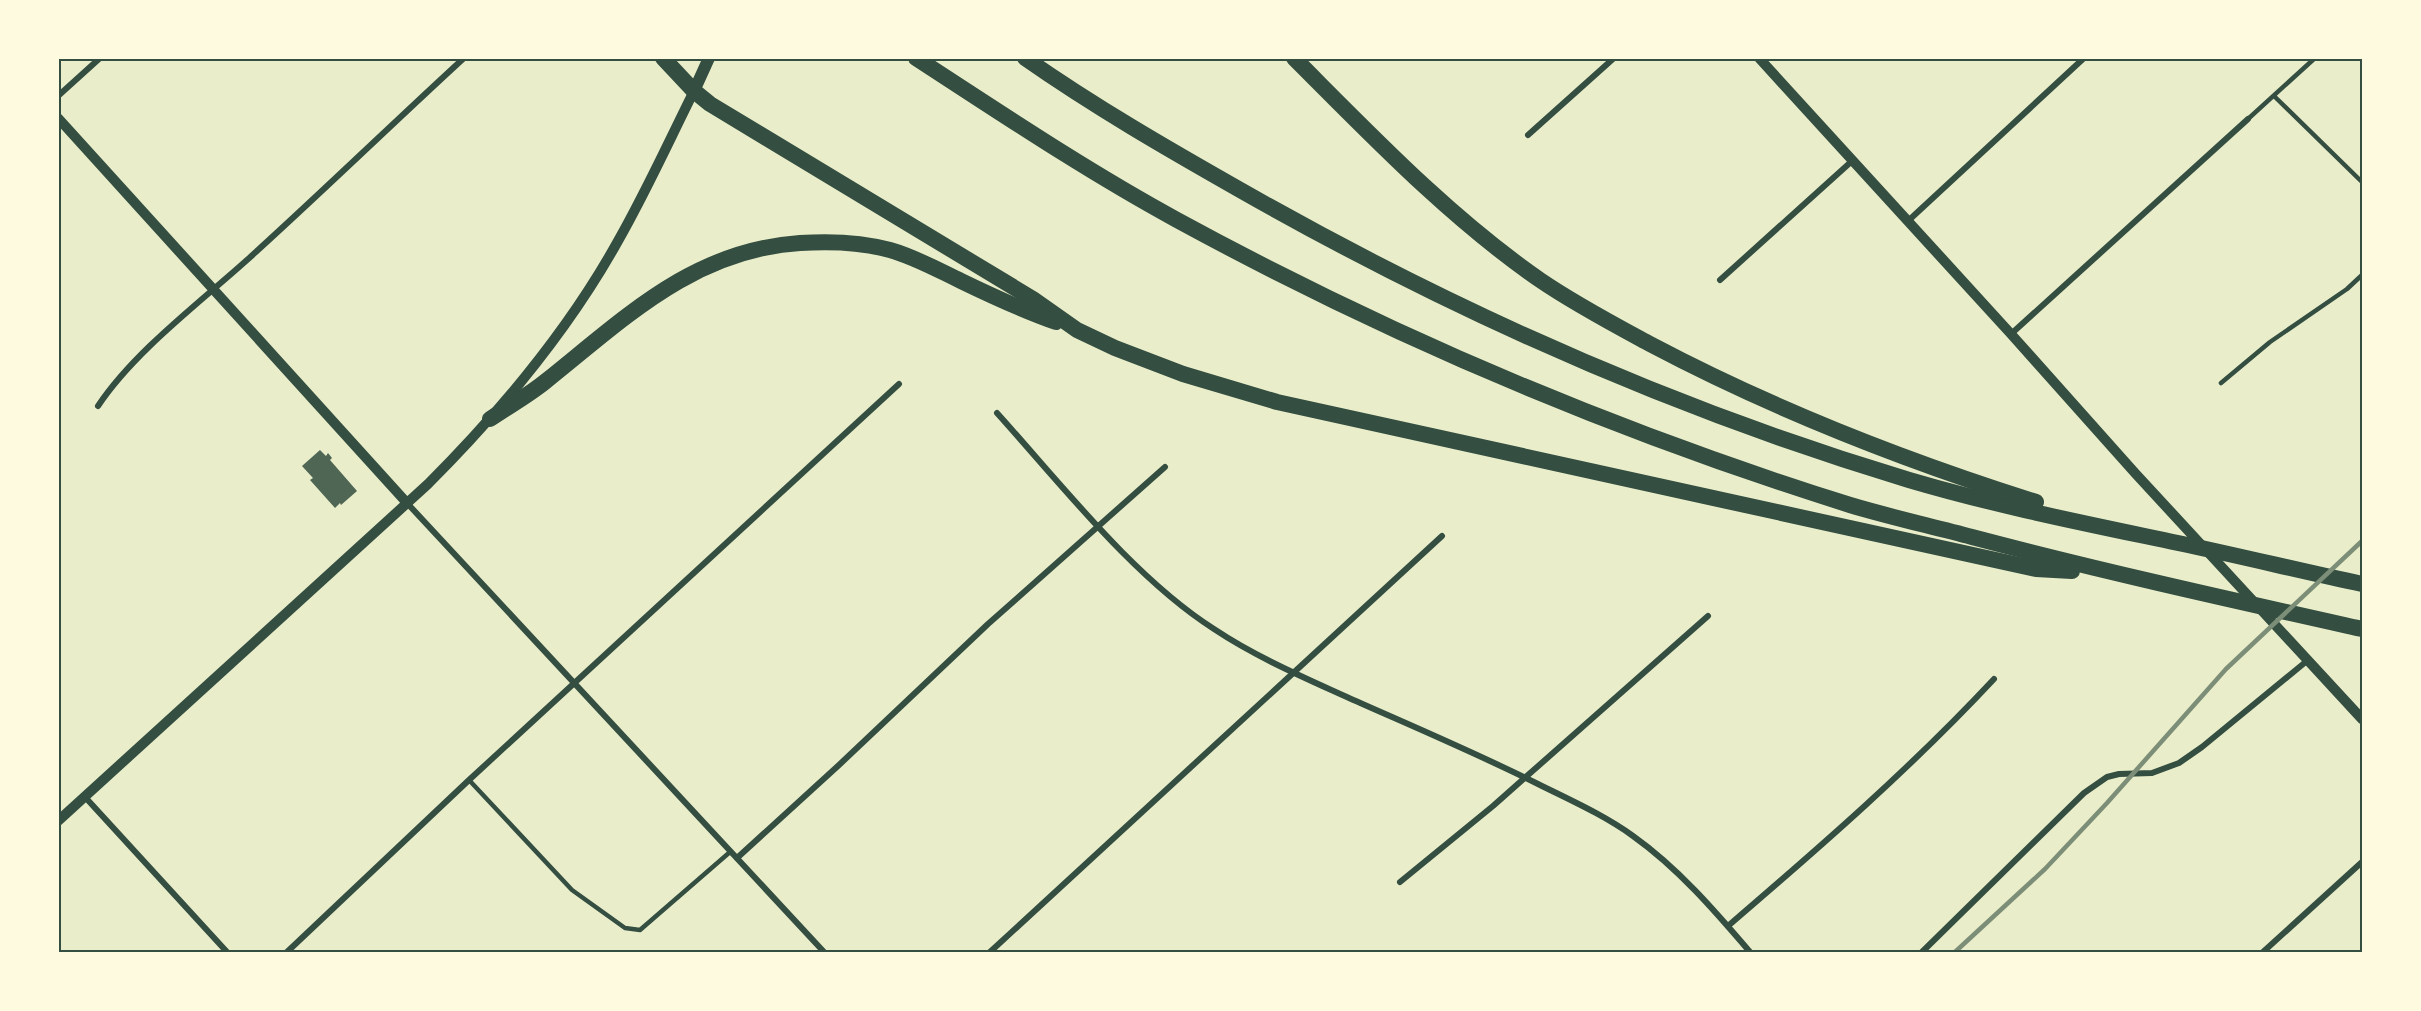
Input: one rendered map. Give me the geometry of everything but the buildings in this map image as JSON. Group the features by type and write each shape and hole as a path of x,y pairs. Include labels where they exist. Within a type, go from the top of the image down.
{"highway":[{"path":"663,58 694,91 710,104 1033,299 1077,330"},
{"path":"916,58 1058,151 1177,220 1372,320 1553,399 1696,454 1853,506 2110,573 2362,629"},
{"path":"1025,58 1119,119 1290,219 1413,283 1571,356 1645,387 1783,439 1920,483 2104,527 2362,584"},
{"path":"1294,58 1389,153 1472,228 1541,280 1611,323 1752,395 1826,427 1904,458 2104,527"},
{"path":"490,419 544,383 643,304 690,274 752,249 787,244 840,242 889,250 918,260 1032,314 1077,330 1115,348 1183,374 1318,413 2036,569 2110,573"}],"main road":[{"path":"694,91 709,58"}],"street":[{"path":"58,96 100,58"},
{"path":"98,406 123,374 464,58"},
{"path":"1528,135 1614,58"},
{"path":"1758,58 2362,719"},
{"path":"1908,221 2084,58"},
{"path":"58,821 407,503 490,419 560,331 618,242 694,91"},
{"path":"58,118 407,503 824,952"},
{"path":"2011,334 2248,119"},
{"path":"1720,280 1852,161"},
{"path":"287,952 574,683 899,384"},
{"path":"997,413 1138,567 1191,613 1249,650 1294,673 1526,777 1587,808 1632,835 1686,882 1750,952"},
{"path":"737,858 988,624 1165,467"},
{"path":"990,952 1442,536"},
{"path":"1400,882 1526,777 1708,615"},
{"path":"1922,952 2084,793 2107,777 2119,774 2152,773 2179,763 2309,660"},
{"path":"1728,926 1893,782 1994,679"},
{"path":"86,796 227,952"},
{"path":"2263,952 2362,862"}],"lane":[{"path":"2248,119 2315,58"},
{"path":"2274,96 2362,182"},
{"path":"2221,383 2270,342 2362,275"},
{"path":"470,780 572,890 625,928 640,930 730,852"}],"railway":[{"path":"1955,952 2045,869 2226,669 2362,541"}]}
